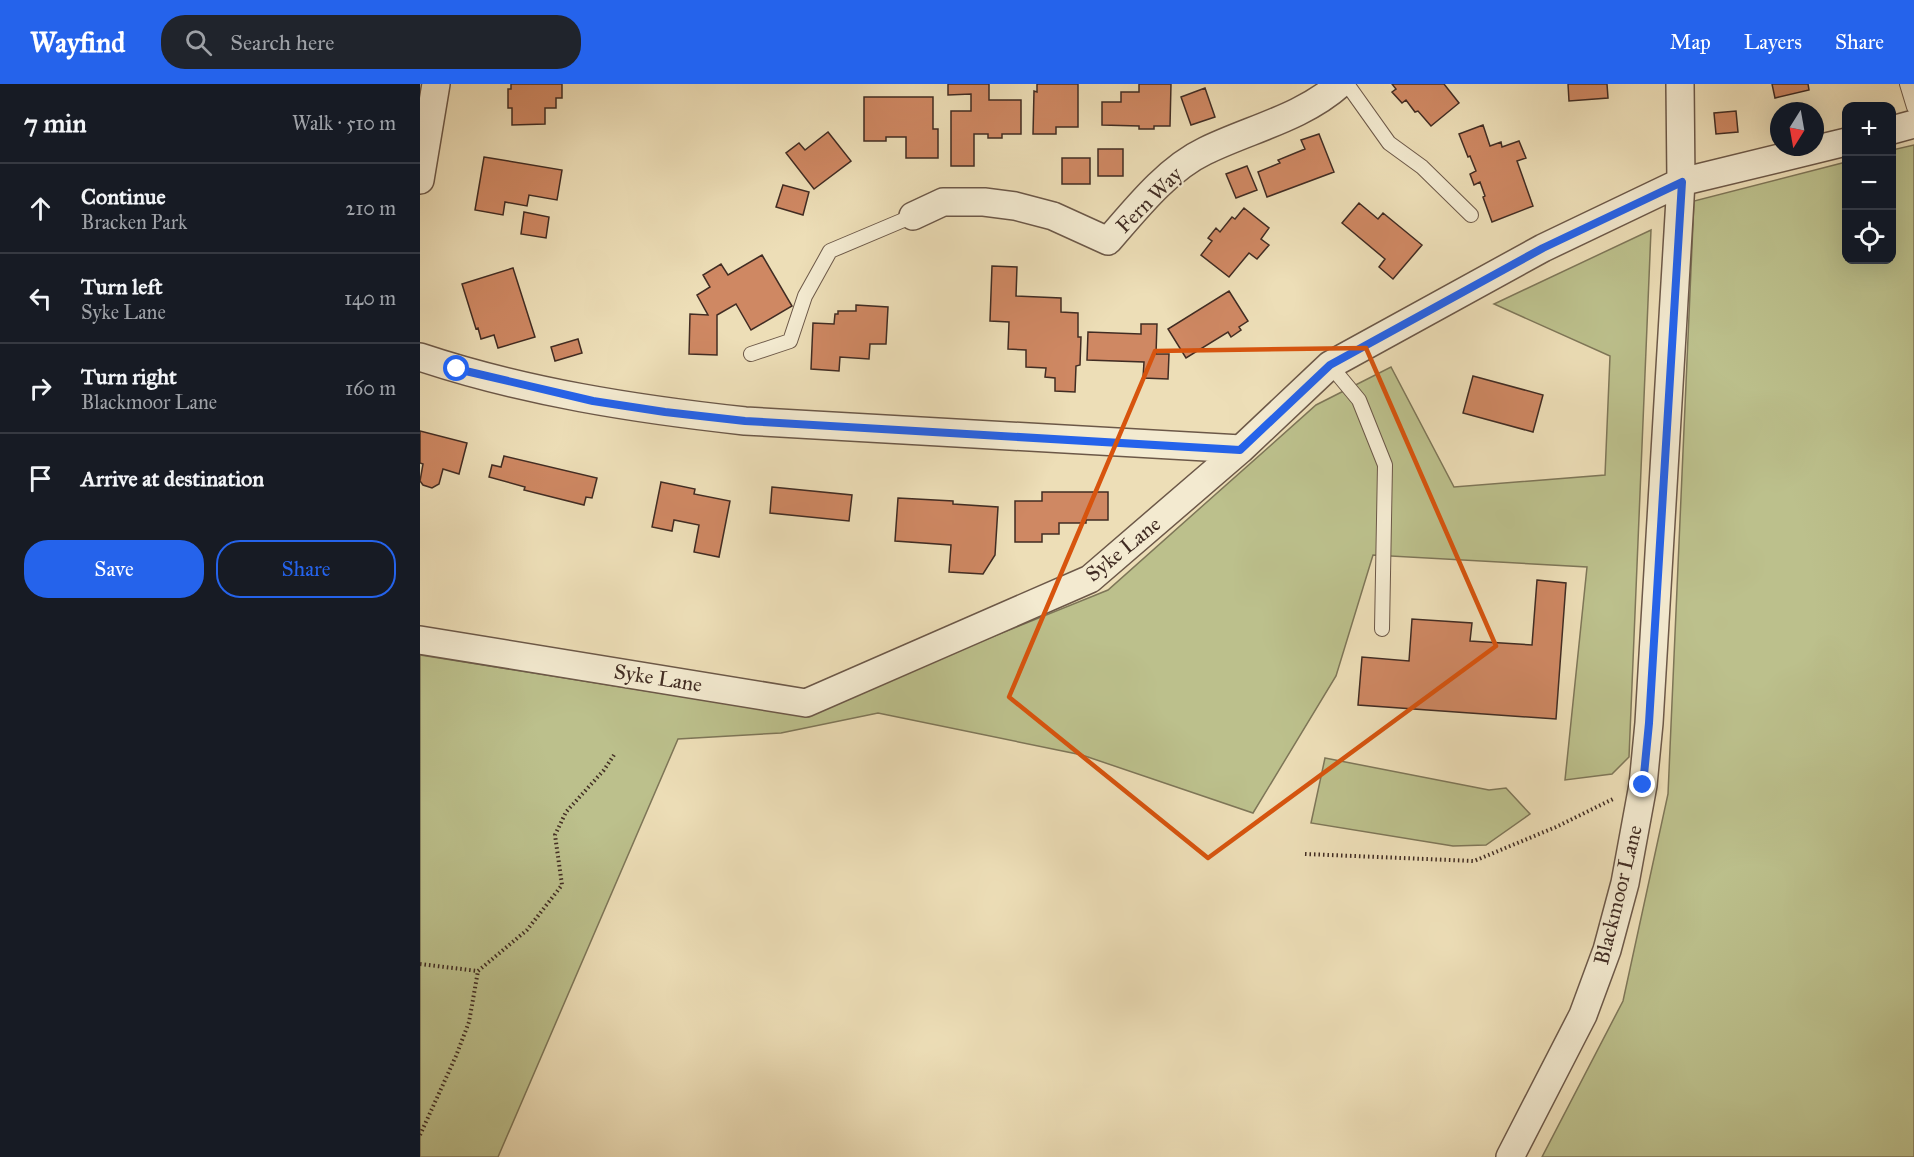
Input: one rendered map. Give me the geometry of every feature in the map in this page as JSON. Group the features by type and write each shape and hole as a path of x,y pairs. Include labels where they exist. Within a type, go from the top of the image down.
{"street":[{"path":"420,180 436,84"},
{"name":"Fern Way","path":"913,216 944,202 984,202 1015,206 1053,216 1108,241 1143,200 1171,174 1203,152 1286,117 1326,96 1340,84"},
{"name":"Blackmoor Lane","path":"1510,1157 1583,1015 1607,950 1625,883 1643,785 1649,723 1682,182 1680,84"},
{"path":"1896,129 1914,124"},
{"name":"Syke Lane","path":"420,640 806,703 1090,579 1240,450 1330,365 1543,248 1682,182 1842,143"},
{"path":"420,357 457,369 593,401 665,412 745,421 1240,450"}],"lane":[{"path":"1347,84 1389,142 1422,167 1471,215"},
{"path":"1907,84 1914,107"},
{"path":"751,354 790,341 805,296 830,251 913,216"},
{"path":"1330,365 1359,400 1385,465 1383,629"}],"path":[{"path":"420,1135 469,1022 478,971 527,930 562,885 555,835 566,812 604,770 614,755"},
{"path":"1305,854 1474,861 1556,827 1643,785"},
{"path":"420,964 478,971"}],"highlighted area":[{"path":"1366,348 1496,646 1208,858 1009,697 1155,351"}],"green space":[{"path":"1914,145 1914,1157 1542,1157 1623,1001 1668,794 1694,201 1842,163 1842,264 1896,264 1896,149"},
{"path":"1651,230 1629,757 1612,774 1565,780 1587,567 1373,555 1336,676 1253,813 1082,755 878,713 781,733 678,739 498,1157 420,1157 420,655 799,715 1108,590 1316,405 1391,367 1454,487 1605,475 1610,356 1494,304"},
{"path":"1325,758 1489,790 1506,788 1530,814 1486,845 1453,846 1311,823"}],"building":[{"path":"511,84 562,84 562,98 556,98 556,108 545,108 545,124 512,125 512,108 508,108 508,89 511,89"},
{"path":"948,84 989,84 989,100 1021,100 1021,134 1002,134 1002,138 988,138 988,134 974,134 974,166 951,166 951,111 971,111 971,94 948,95"},
{"path":"1037,84 1078,84 1078,127 1056,127 1056,134 1033,134 1034,91 1037,92"},
{"path":"1139,84 1171,84 1170,126 1139,129 1139,126 1102,125 1102,102 1121,102 1121,92 1139,92"},
{"path":"1392,84 1444,84 1459,103 1431,126 1418,111 1415,112 1406,100 1402,103 1392,92 1396,89"},
{"path":"1568,84 1607,84 1608,98 1569,101"},
{"path":"1772,84 1808,84 1809,90 1775,98"},
{"path":"1205,88 1215,117 1191,125 1181,97"},
{"path":"864,97 933,97 933,129 938,129 938,158 906,158 906,137 886,137 886,141 864,141"},
{"path":"1736,111 1738,132 1716,134 1714,113"},
{"path":"1483,125 1490,146 1501,142 1502,147 1519,141 1526,158 1517,161 1533,206 1492,222 1480,182 1474,185 1470,174 1476,171 1459,134"},
{"path":"828,132 851,161 814,189 786,153 799,143 805,150"},
{"path":"1319,134 1334,172 1267,197 1258,172 1280,163 1278,160 1305,149 1301,140"},
{"path":"1098,149 1123,149 1123,176 1098,176"},
{"path":"484,157 562,170 557,200 529,195 527,206 505,202 503,215 475,210"},
{"path":"1062,158 1090,158 1090,184 1062,184"},
{"path":"1247,166 1257,190 1236,198 1226,174"},
{"path":"783,185 809,192 803,215 776,207"},
{"path":"1359,203 1378,219 1383,213 1422,245 1393,279 1379,267 1385,259 1342,223"},
{"path":"1244,208 1269,228 1261,239 1269,245 1257,259 1249,253 1229,277 1201,255 1212,241 1208,238 1216,228 1220,232 1232,217 1235,219"},
{"path":"524,212 549,217 546,238 521,234"},
{"path":"762,255 792,306 751,330 736,304 717,315 717,355 689,354 690,314 708,315 697,295 710,287 703,275 721,264 728,275"},
{"path":"992,266 1017,267 1016,296 1061,298 1061,312 1078,313 1078,337 1081,337 1080,365 1076,366 1075,392 1055,391 1055,378 1045,377 1046,368 1026,367 1026,350 1008,349 1009,322 990,321"},
{"path":"513,268 535,337 498,348 494,335 481,339 462,284"},
{"path":"1229,291 1248,321 1231,337 1228,332 1186,358 1168,329"},
{"path":"856,305 888,307 886,344 870,344 869,359 840,357 839,371 811,369 813,323 834,324 835,314 838,314 838,311 856,311"},
{"path":"1141,324 1157,324 1156,354 1169,354 1168,379 1143,378 1144,362 1087,360 1088,332 1141,334"},
{"path":"578,339 582,353 555,361 551,347"},
{"path":"1473,376 1543,395 1533,432 1463,413"},
{"path":"420,431 467,443 459,474 443,469 439,484 432,488 423,485 420,481 423,464 420,463"},
{"path":"504,456 597,478 592,498 586,497 584,505 524,490 525,487 489,477 492,465 501,467"},
{"path":"661,482 695,489 694,494 730,501 719,557 694,552 699,525 674,520 672,531 652,527"},
{"path":"772,487 852,495 849,521 770,513"},
{"path":"1042,492 1108,492 1108,520 1059,523 1059,534 1042,534 1042,542 1015,542 1015,501 1042,501"},
{"path":"898,498 953,501 953,504 998,507 995,555 983,574 949,572 951,545 895,541"},
{"path":"1537,580 1566,583 1556,719 1358,705 1362,657 1409,661 1412,619 1472,623 1470,641 1532,645"}],"route":[{"path":"457,369 593,401 745,421 1240,450 1330,365 1543,248 1682,182 1649,723 1643,785"}]}
